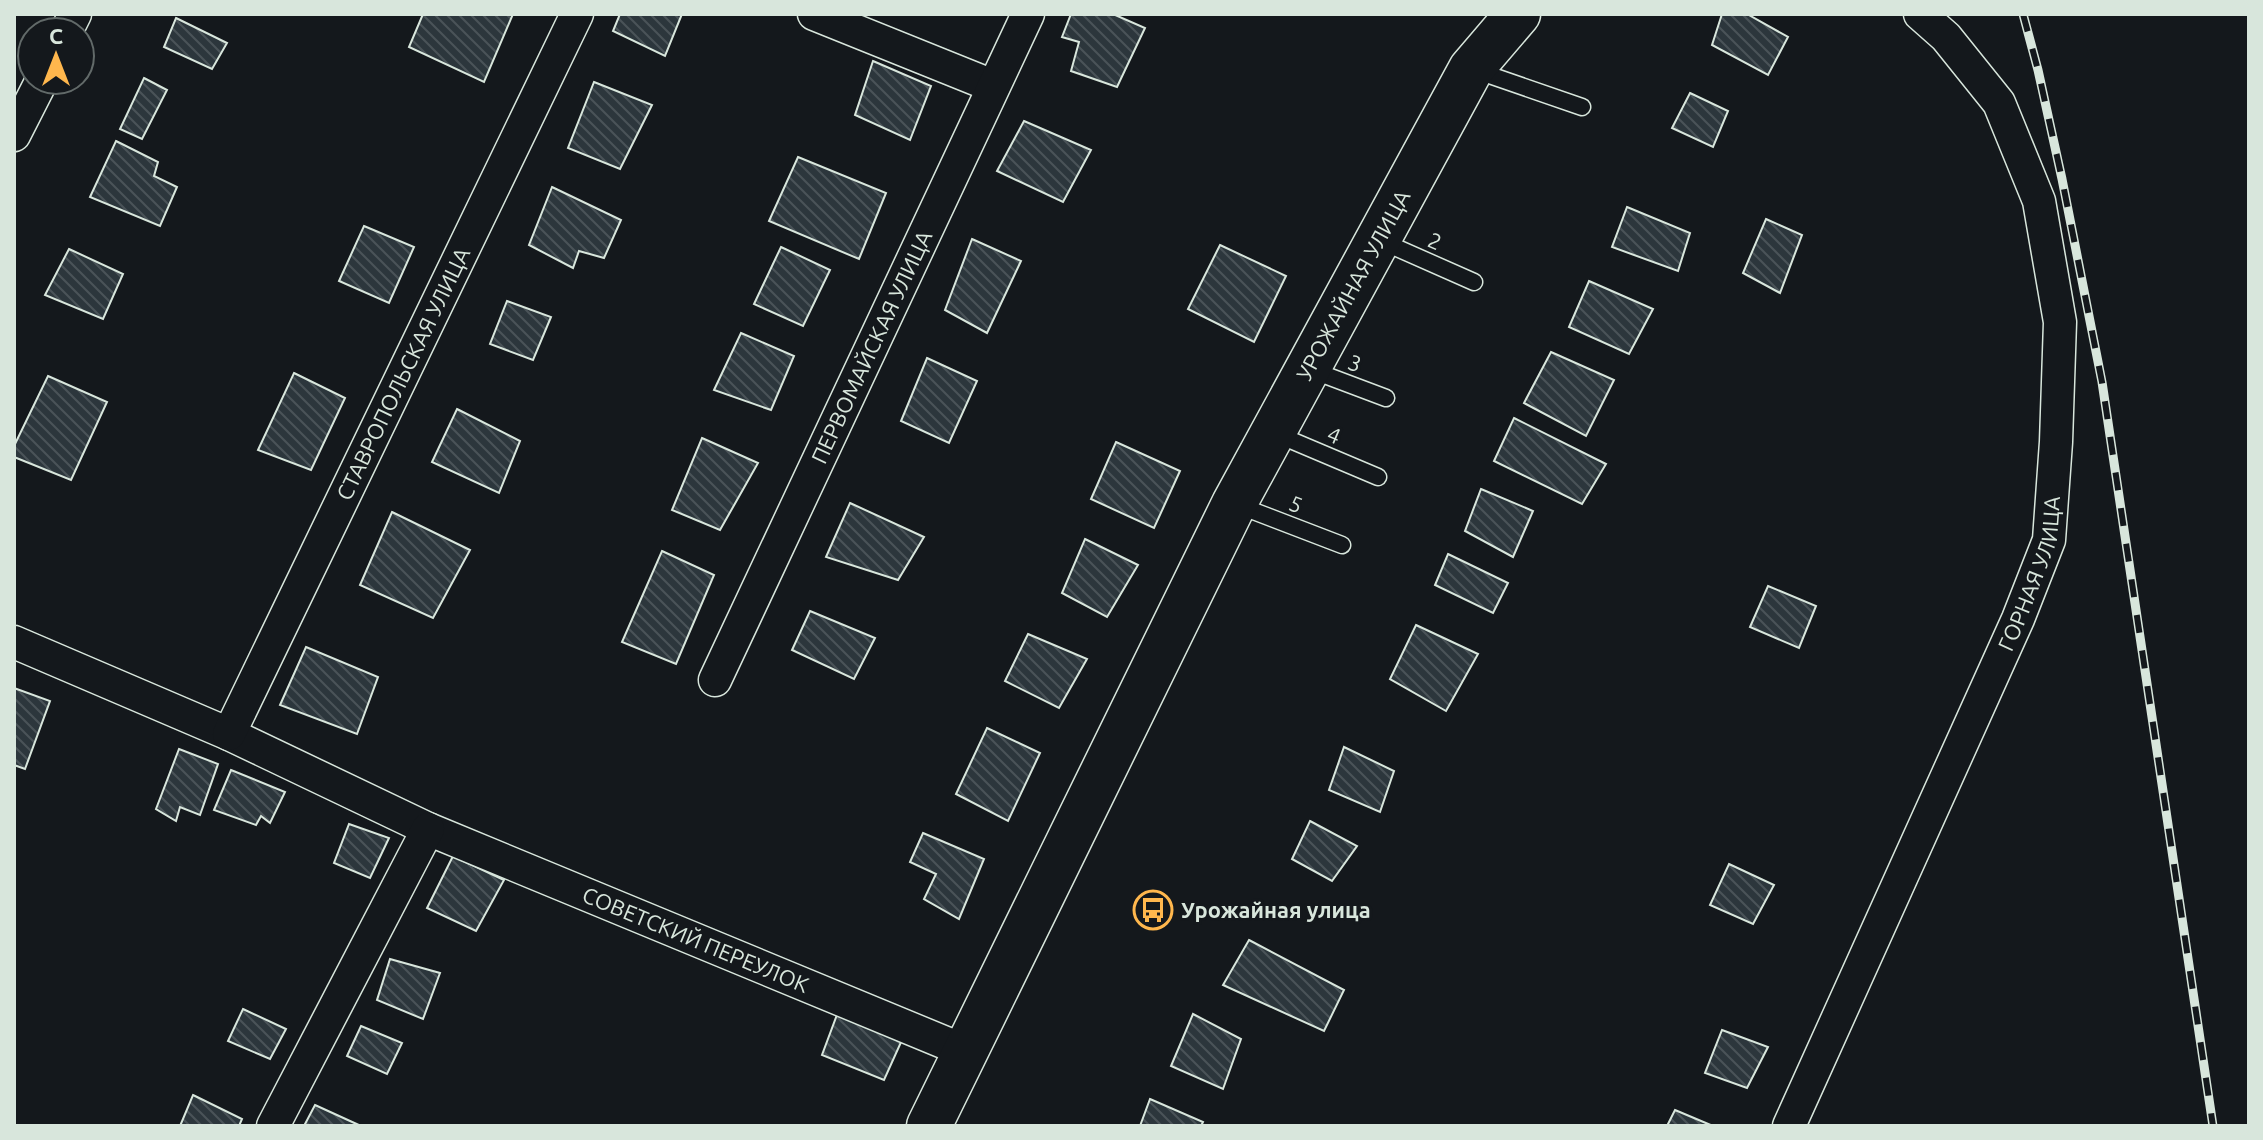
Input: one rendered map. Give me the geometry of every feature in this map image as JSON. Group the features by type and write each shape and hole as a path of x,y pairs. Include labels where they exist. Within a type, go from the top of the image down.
{"main road":[{"name":"УРОЖАЙНАЯ УЛИЦА","path":"929,1126 1234,504 1471,69 1518,14"}],"street":[{"name":"СТАВРОПОЛЬСКАЯ УЛИЦА","path":"229,734 577,14"},
{"path":"814,14 993,86"},
{"name":"ПЕРВОМАЙСКАЯ УЛИЦА","path":"715,680 1028,14"},
{"name":"ГОРНАЯ УЛИЦА","path":"1789,1126 2018,619 2049,540 2060,322 2039,201 1999,103 1946,37 1920,14"},
{"path":"14,135 34,96"},
{"name":"СОВЕТСКИЙ ПЕРЕУЛОК","path":"14,642 229,734 428,829 965,1051"},
{"path":"273,1126 428,829"}],"lane":[{"path":"1471,69 1582,107"},
{"name":"2","path":"1378,240 1474,282"},
{"name":"3","path":"1308,369 1386,398"},
{"name":"4","path":"1273,432 1378,477"},
{"name":"5","path":"1234,504 1342,545"}],"building":[{"path":"423,14 513,14 484,82 409,47"},
{"path":"620,14 682,14 665,56 613,31"},
{"path":"1071,14 1113,14 1145,28 1117,87 1071,71 1079,42 1062,37"},
{"path":"1722,14 1747,14 1788,37 1768,75 1712,45"},
{"path":"176,18 227,43 212,69 164,47"},
{"path":"873,61 931,86 910,140 855,115"},
{"path":"144,78 167,90 142,139 120,129"},
{"path":"594,82 652,105 620,169 568,148"},
{"path":"1690,93 1728,111 1713,147 1672,128"},
{"path":"1024,121 1091,150 1063,202 997,171"},
{"path":"116,141 158,162 154,176 177,187 160,226 90,197"},
{"path":"798,157 886,193 859,259 769,221"},
{"path":"552,187 621,220 604,258 579,251 573,268 529,245"},
{"path":"1627,207 1690,233 1678,271 1612,247"},
{"path":"1766,219 1802,235 1780,293 1743,273"},
{"path":"364,226 414,247 389,303 339,281"},
{"path":"972,239 1021,261 987,333 945,310"},
{"path":"1220,245 1286,276 1254,342 1188,309"},
{"path":"781,247 830,270 803,326 754,304"},
{"path":"69,249 123,274 103,319 45,295"},
{"path":"1589,281 1653,309 1629,354 1569,327"},
{"path":"507,301 551,317 533,360 490,344"},
{"path":"741,333 794,356 771,410 714,390"},
{"path":"1551,352 1614,380 1586,436 1524,403"},
{"path":"927,358 977,381 949,443 901,421"},
{"path":"294,373 345,398 311,470 258,450"},
{"path":"48,376 107,402 71,480 14,457 14,446"},
{"path":"457,409 520,441 499,493 432,462"},
{"path":"1514,418 1606,464 1582,504 1494,461"},
{"path":"702,438 758,463 720,530 672,510"},
{"path":"1116,442 1180,471 1154,528 1091,499"},
{"path":"1481,489 1533,511 1513,557 1465,531"},
{"path":"850,503 924,537 898,580 826,557"},
{"path":"392,512 470,550 433,618 360,585"},
{"path":"1085,539 1138,565 1107,617 1062,593"},
{"path":"662,551 714,575 676,664 622,642"},
{"path":"1448,554 1508,583 1493,613 1435,585"},
{"path":"1768,586 1816,606 1799,648 1750,627"},
{"path":"810,611 875,638 854,679 792,650"},
{"path":"1416,625 1478,654 1446,711 1390,679"},
{"path":"1028,634 1087,659 1059,708 1005,681"},
{"path":"306,647 378,677 357,734 280,705"},
{"path":"14,688 50,701 25,769 14,765"},
{"path":"987,728 1040,753 1008,821 956,794"},
{"path":"1344,747 1394,771 1380,812 1329,790"},
{"path":"179,749 218,764 200,815 180,807 176,821 156,809"},
{"path":"231,770 285,792 270,823 261,816 256,825 214,810"},
{"path":"1310,821 1357,846 1332,881 1292,859"},
{"path":"349,824 389,838 370,878 334,863"},
{"path":"923,833 984,859 959,919 924,899 936,874 910,862"},
{"path":"453,856 504,880 476,931 427,908"},
{"path":"1729,864 1774,885 1753,924 1710,905"},
{"path":"1249,940 1344,990 1324,1031 1223,985"},
{"path":"390,959 440,973 423,1019 377,1000"},
{"path":"243,1009 286,1029 270,1059 228,1041"},
{"path":"838,1012 902,1040 884,1080 822,1055"},
{"path":"1193,1014 1241,1039 1223,1089 1171,1066"},
{"path":"361,1026 402,1043 387,1074 347,1056"},
{"path":"1722,1030 1768,1047 1747,1088 1705,1073"},
{"path":"193,1095 242,1119 239,1126 180,1126"},
{"path":"1150,1099 1203,1122 1201,1126 1140,1126"},
{"path":"315,1105 361,1126 304,1126"},
{"path":"1675,1110 1713,1126 1667,1126"}],"railway":[{"path":"2023,14 2062,179 2102,382 2213,1126"}],"place":[{"name":"Урожайная улица","path":"1153,910"}]}
